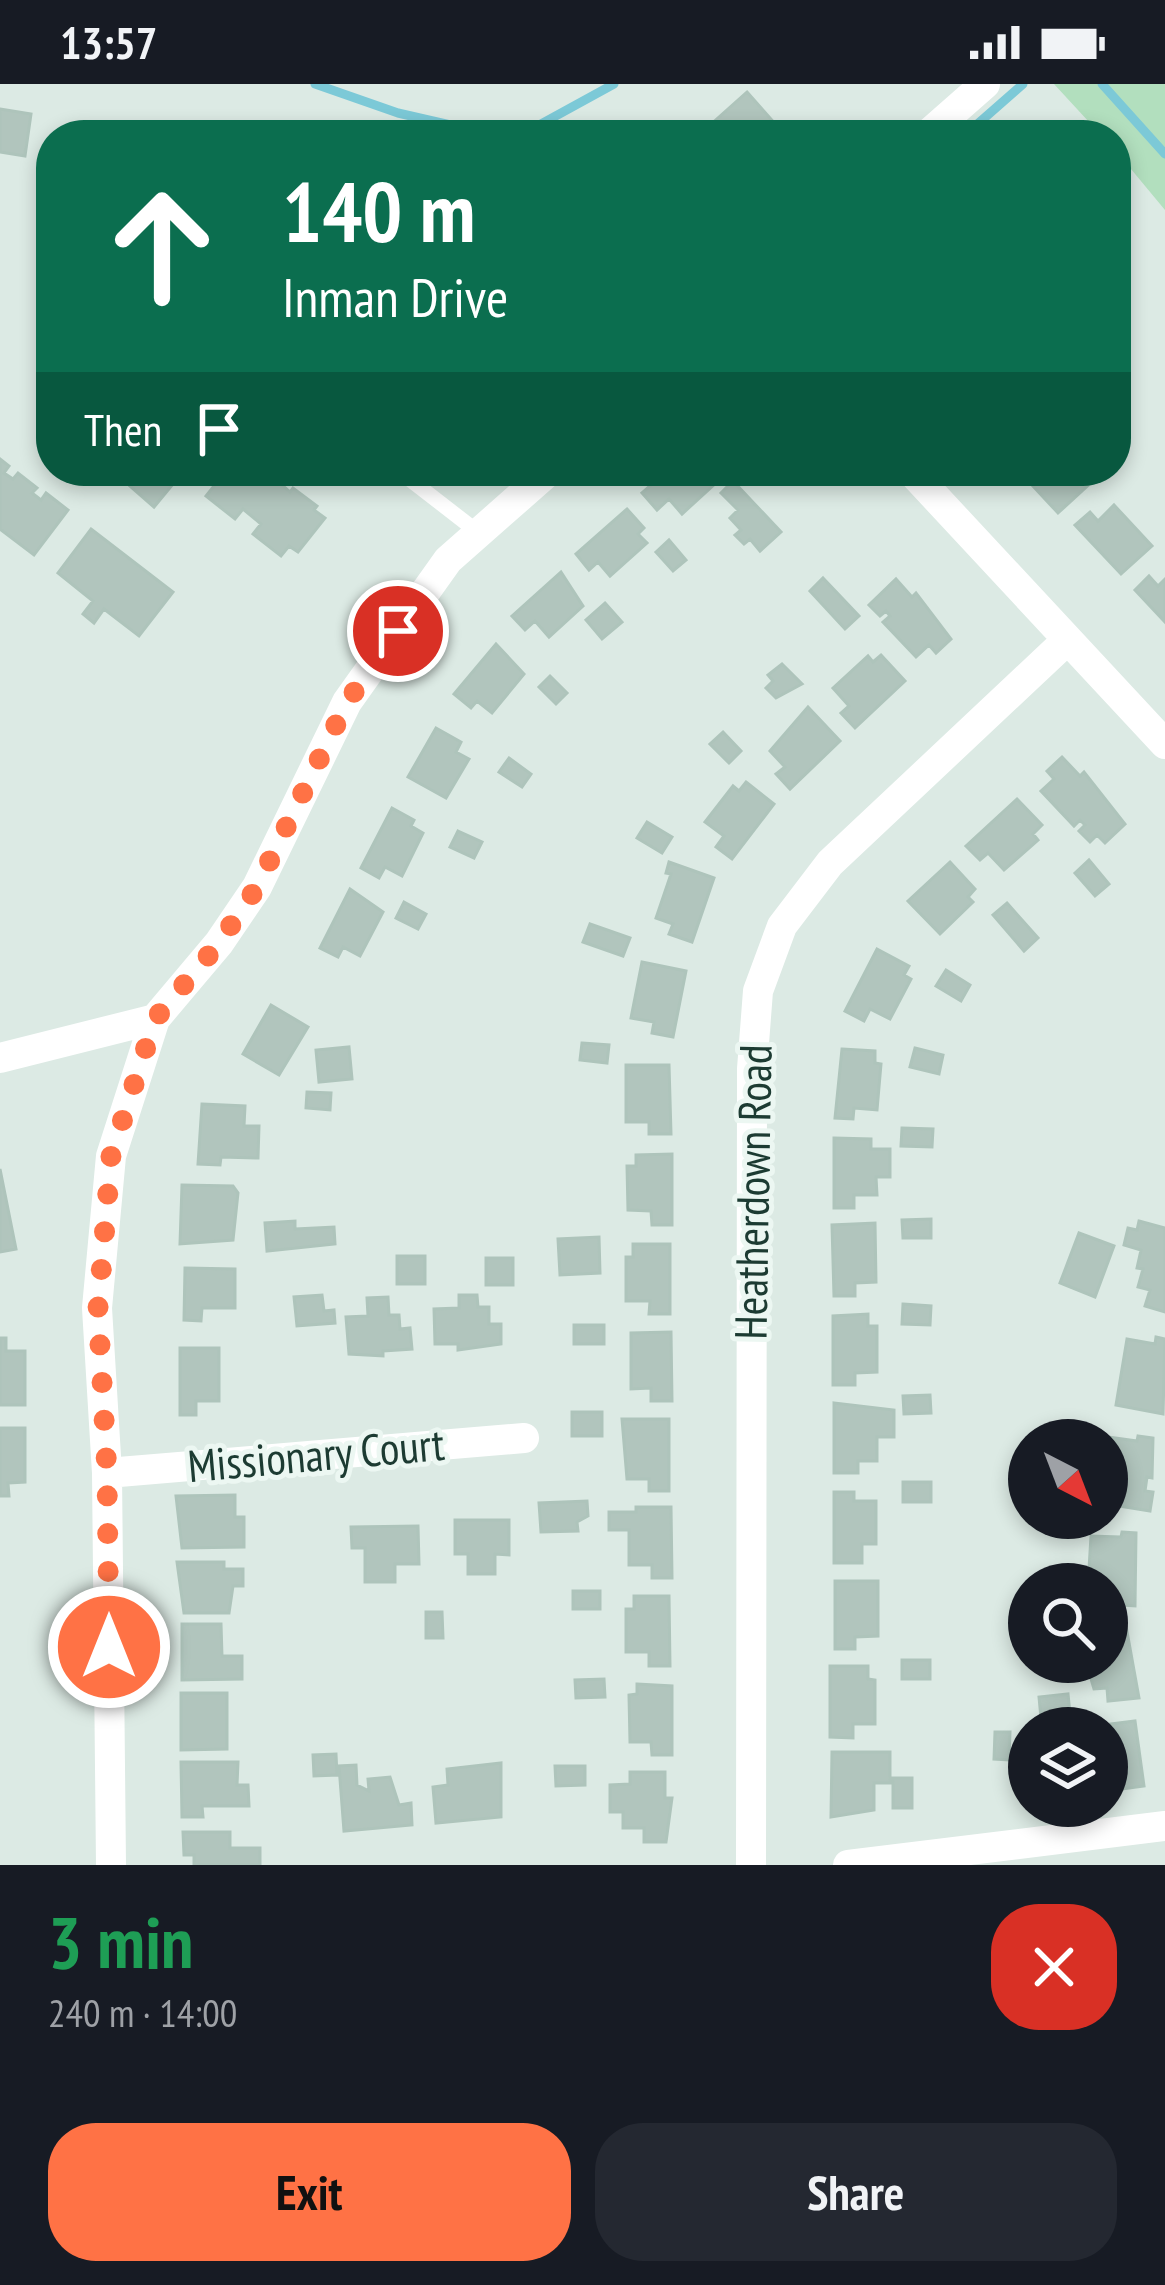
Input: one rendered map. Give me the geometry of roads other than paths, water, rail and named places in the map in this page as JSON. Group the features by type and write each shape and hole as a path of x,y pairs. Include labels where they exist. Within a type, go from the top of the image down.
{"street":[{"path":"943,120 985,84"},
{"path":"111,1865 107,1473 98,1308 111,1156 155,1019 219,943 257,887 347,702 448,560 532,486"},
{"path":"925,486 1065,642 1165,744"},
{"name":"Heatherdown Road","path":"751,1865 752,1069 758,991 782,926 830,863 1065,642"},
{"path":"0,1058 155,1019"},
{"name":"Missionary Court","path":"107,1473 524,1438"},
{"path":"848,1865 1165,1826"}],"lane":[{"path":"418,486 479,533"}],"waterway":[{"path":"315,84 429,120"},
{"path":"548,120 614,84"},
{"path":"982,120 1023,84"},
{"path":"1102,84 1165,154"}]}
